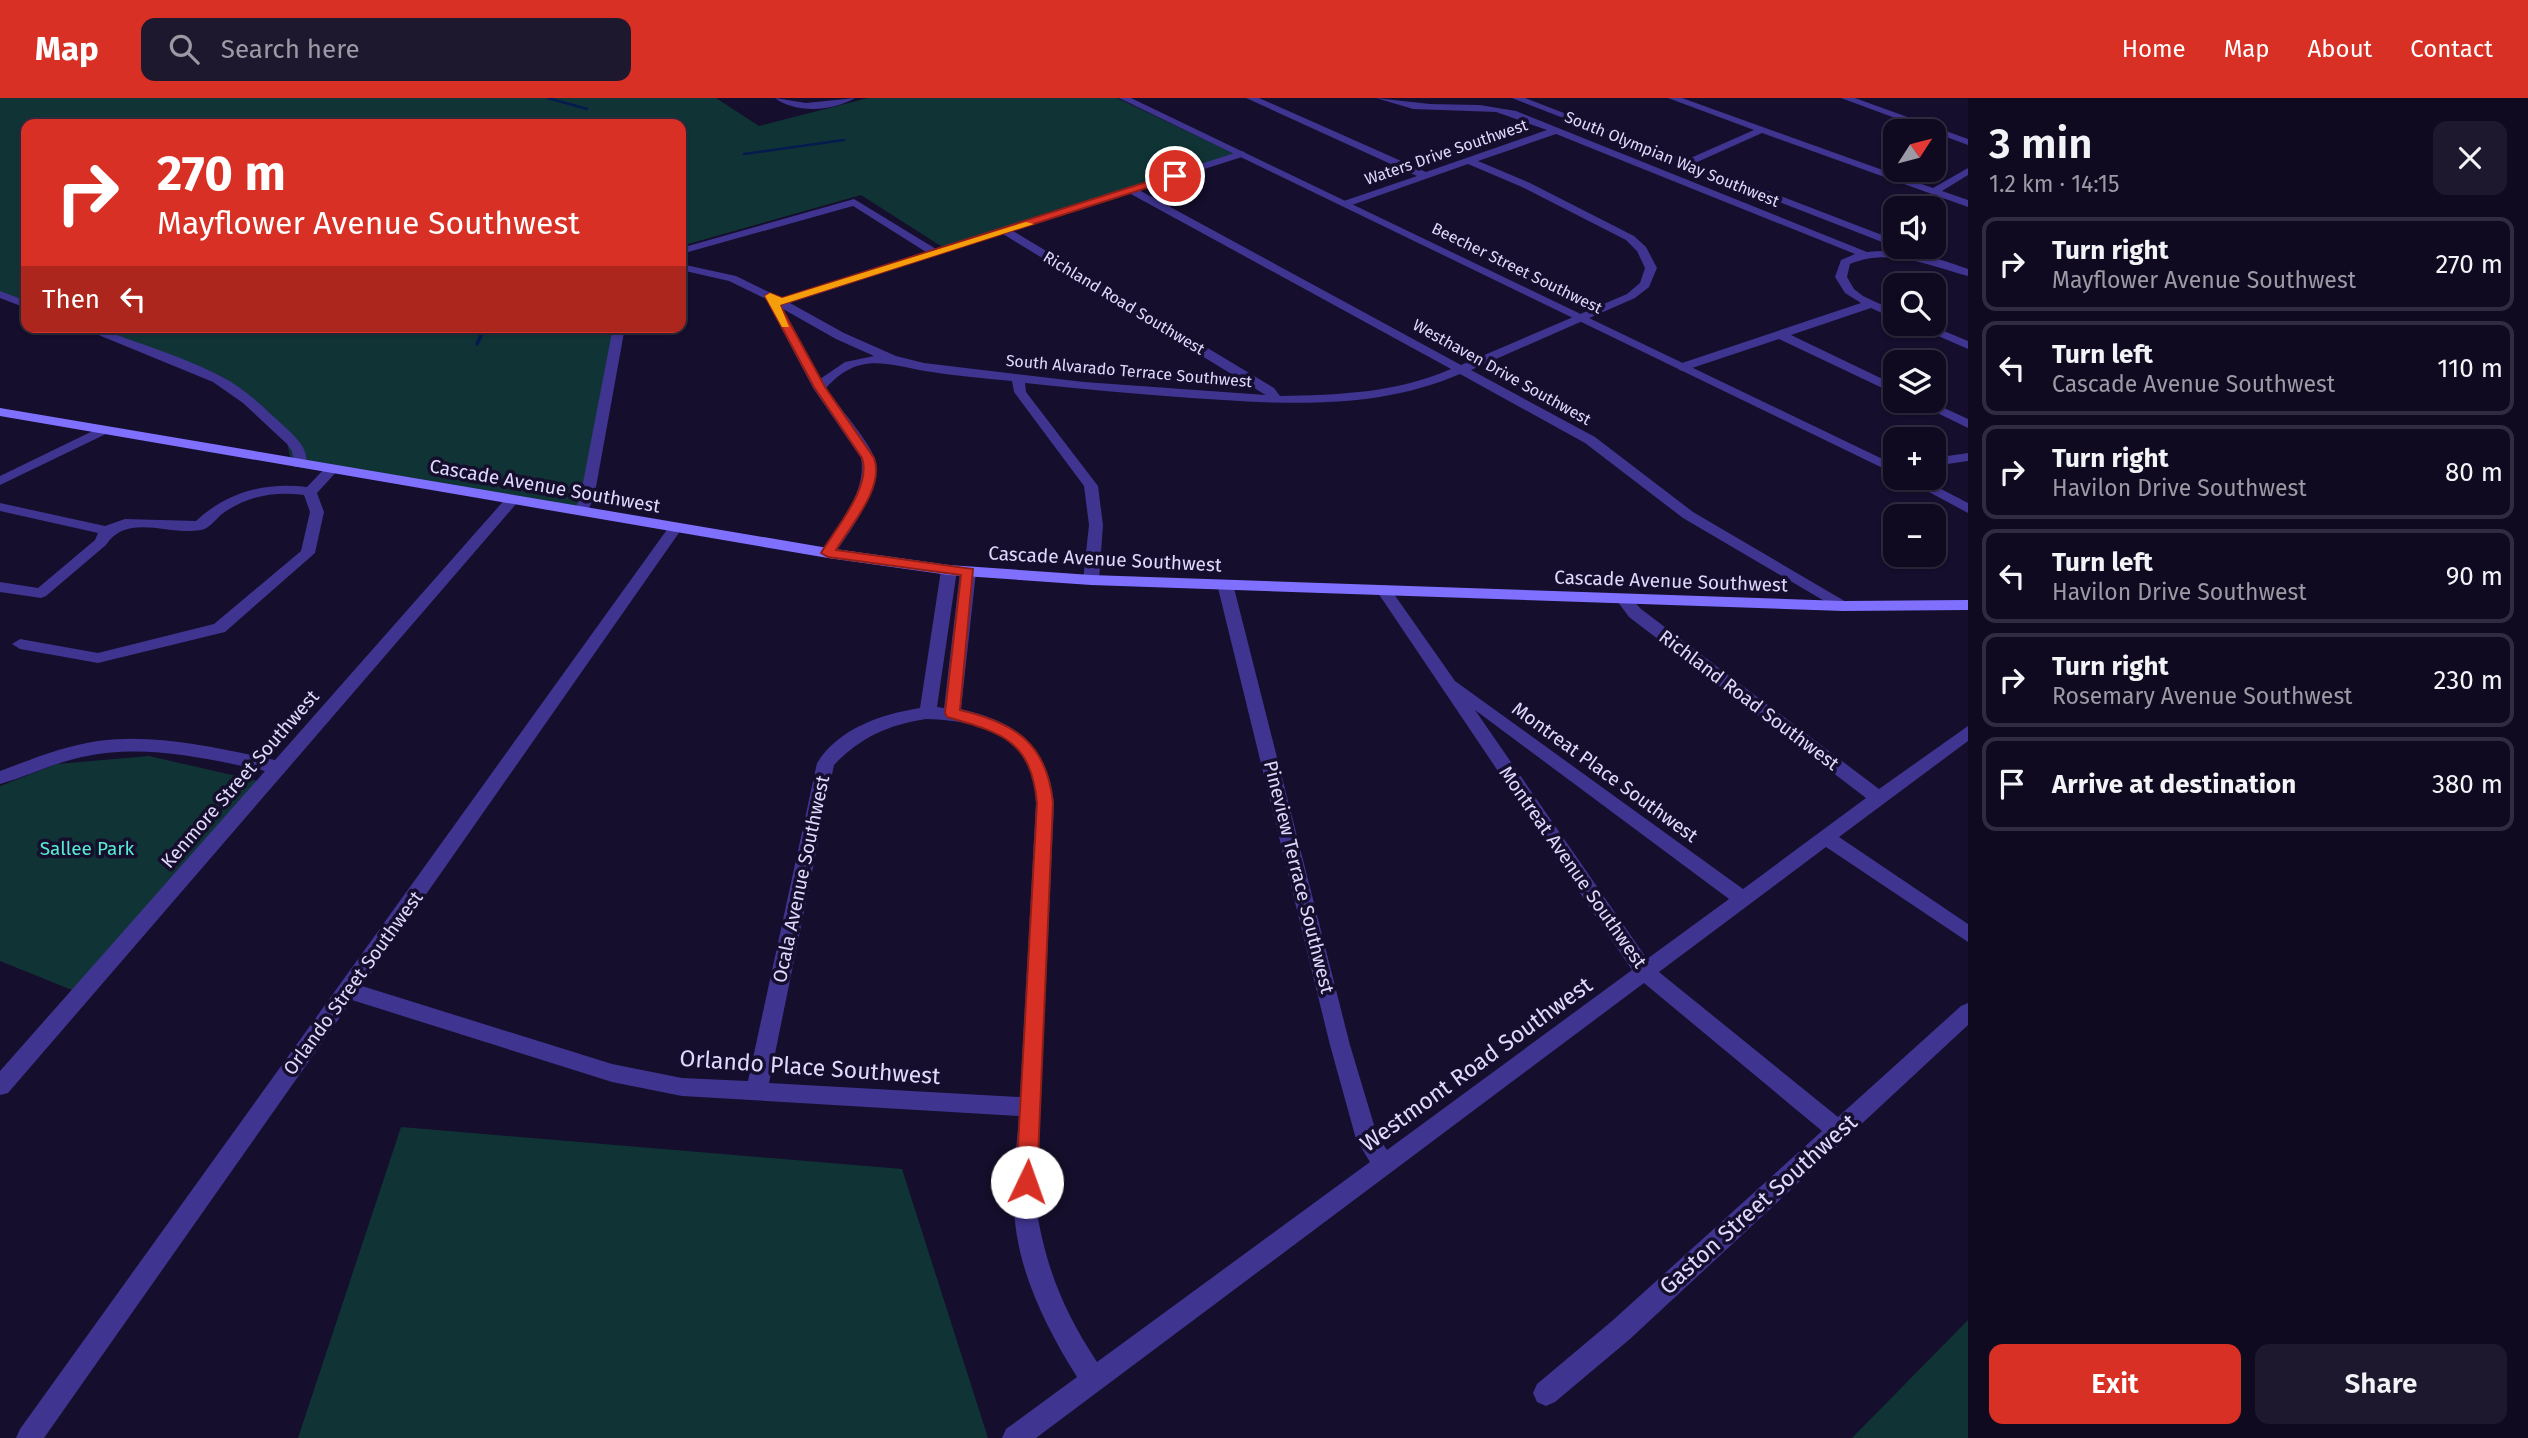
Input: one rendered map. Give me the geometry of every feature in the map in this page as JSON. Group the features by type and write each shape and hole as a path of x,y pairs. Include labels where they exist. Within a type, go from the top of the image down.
{"main road":[{"name":"Cascade Avenue Southwest","path":"0,412 828,553 968,572 1091,580 1843,606 1968,605"}],"street":[{"path":"780,98 789,104 804,107 850,98"},
{"name":"Beecher Street Southwest","path":"1124,98 1883,464"},
{"path":"1251,98 1426,176"},
{"name":"South Olympian Way Southwest","path":"1381,98 1412,107 1502,110 1866,255"},
{"path":"1517,98 1883,239"},
{"path":"1673,98 1968,204"},
{"path":"1846,98 1968,142"},
{"name":"Waters Drive Southwest","path":"1345,204 1557,130"},
{"path":"1688,163 1762,130"},
{"path":"828,553 869,483 872,469 868,458 820,387 775,299 937,254 1241,155"},
{"name":"South Alvarado Terrace Southwest","path":"686,268 732,278 892,359 947,371 1018,380 1276,400 1328,399 1386,393 1427,384 1463,371 1631,296 1645,285 1651,268 1643,249 1612,227 1469,161"},
{"path":"1934,191 1968,171"},
{"name":"Westhaven Drive Southwest","path":"1131,190 1590,440 1688,515 1843,606"},
{"path":"686,250 854,202 937,254"},
{"name":"Richland Road Southwest","path":"1006,231 1269,391 1276,400"},
{"path":"1883,310 1849,291 1841,277 1845,262 1866,255 1898,255 1944,264"},
{"path":"1932,259 1968,273"},
{"path":"0,294 21,303"},
{"path":"1683,367 1871,304"},
{"path":"101,333 156,353 235,389 292,441 299,452 300,464"},
{"path":"581,512 587,498 617,333"},
{"path":"1779,334 1883,384"},
{"path":"1946,336 1968,345"},
{"path":"820,387 830,374 846,365 867,360 892,359"},
{"path":"1018,380 1020,392 1091,486 1096,525 1091,580"},
{"path":"1945,413 1968,424"},
{"path":"0,481 103,430"},
{"path":"1946,460 1968,457"},
{"path":"310,492 332,469"},
{"path":"0,507 107,531 125,523 200,526 225,505 245,495 271,489 310,492"},
{"path":"1932,490 1968,509"},
{"path":"20,644 98,658 219,628 308,553 317,512 310,492"},
{"name":"Kenmore Street Southwest","path":"0,1086 512,500"},
{"path":"0,524 15,512"},
{"name":"Orlando Street Southwest","path":"30,1438 676,527"},
{"path":"0,587 41,593 101,542 107,531"},
{"path":"928,712 949,570"},
{"path":"952,713 968,572"},
{"name":"Pineview Terrace Southwest","path":"1225,584 1340,1045 1367,1139 1384,1165"},
{"name":"Montreat Avenue Southwest","path":"1384,590 1645,972 1838,1131"},
{"name":"Richland Road Southwest","path":"1623,598 1634,613 1880,798"},
{"name":"Montreat Place Southwest","path":"1443,679 1742,899"},
{"name":"Ocala Avenue Southwest","path":"756,1093 826,763 838,746 856,734 893,718 928,712 952,713 985,721 1012,734 1031,754 1042,777 1045,803 1025,1207 1030,1254 1054,1318 1094,1380"},
{"name":"Westmont Road Southwest","path":"1015,1438 1968,732"},
{"path":"0,778 73,752 111,746 143,745 278,767"},
{"path":"1826,838 1968,934"},
{"name":"Orlando Place Southwest","path":"348,990 612,1073 682,1087 1030,1107"},
{"name":"Gaston Street Southwest","path":"1546,1393 1621,1330 1968,1012"}],"green space":[{"path":"0,98 716,98 759,126 868,98 1117,98 1237,155 944,248 861,195 686,245 686,119 21,119 21,304 0,296"},
{"path":"98,333 616,333 586,513 292,466 287,442 237,390"},
{"name":"Sallee Park","path":"149,756 258,781 77,992 0,961 0,786 57,764"},
{"path":"401,1127 902,1169 988,1438 298,1438"},
{"path":"1968,1320 1968,1438 1852,1438"}],"waterway":[{"path":"548,98 587,109"},
{"path":"744,154 844,140"},
{"path":"477,344 482,333"}],"slow traffic":[{"path":"786,325 770,296 781,302 1029,224"}],"route":[{"path":"1027,1182 1045,803 1042,777 1031,754 1012,734 985,721 952,713 968,572 828,553 869,483 872,469 868,458 820,387 770,296 781,302 1175,176"}]}
